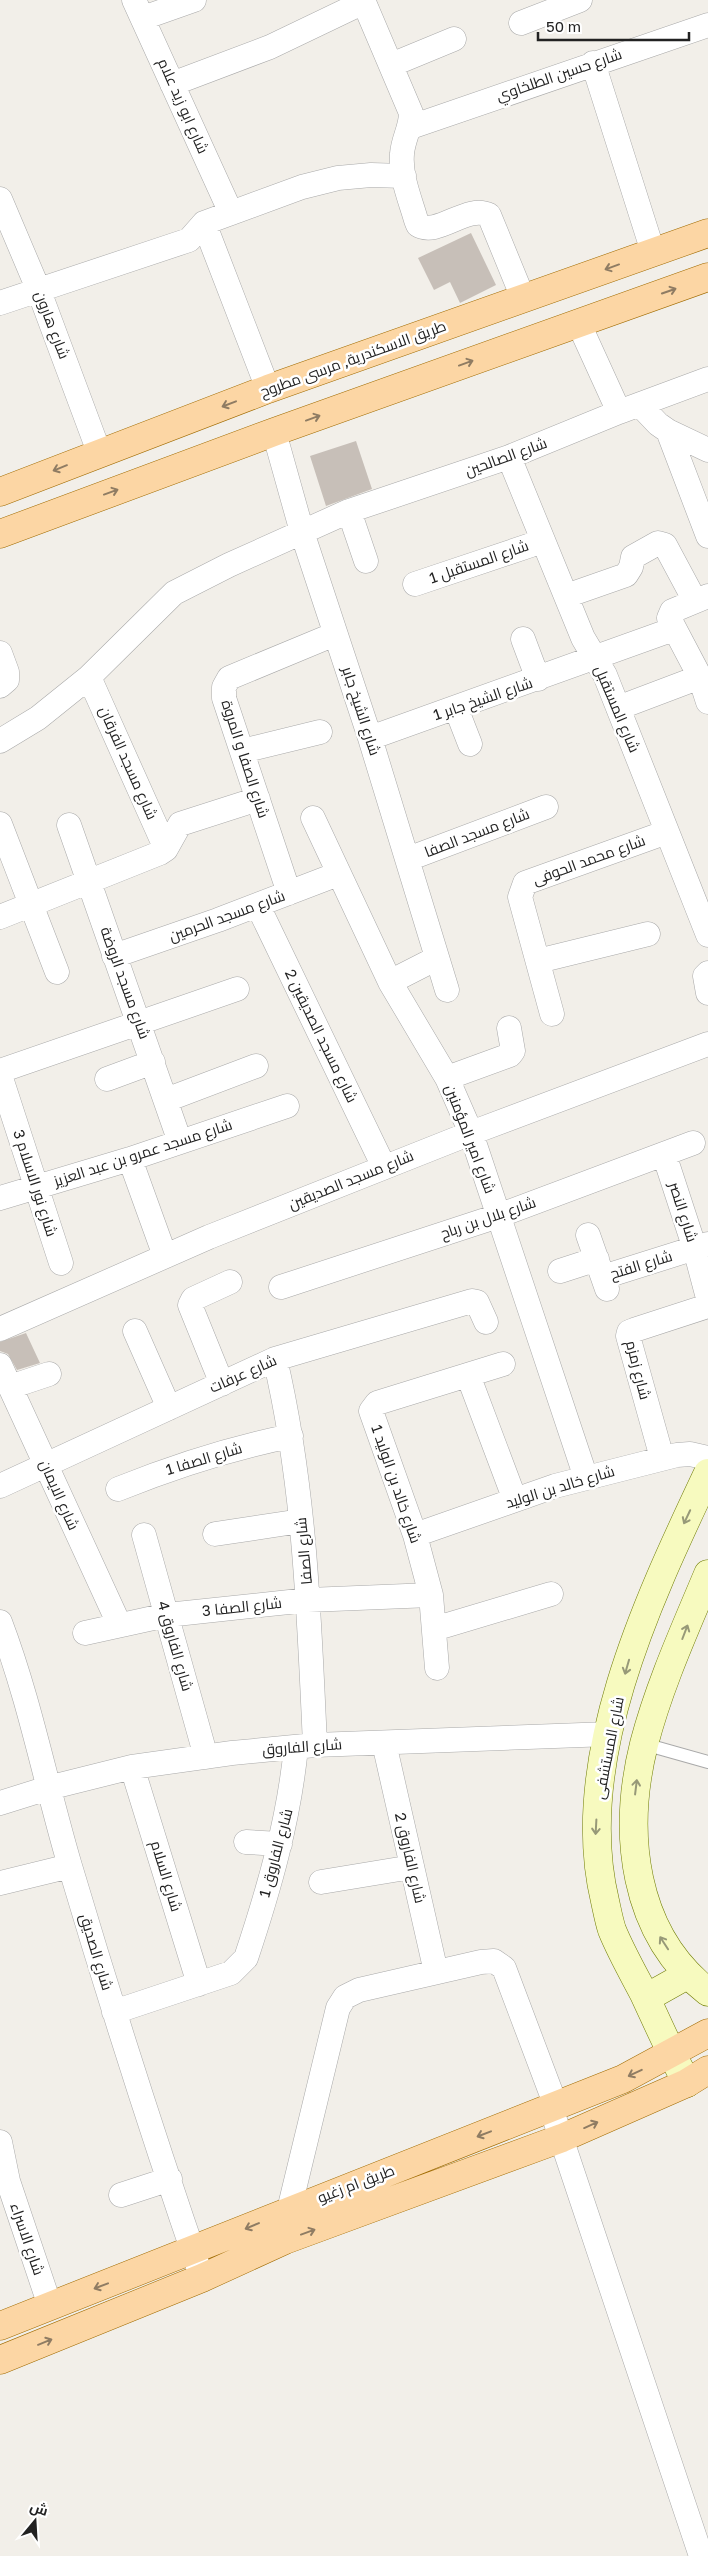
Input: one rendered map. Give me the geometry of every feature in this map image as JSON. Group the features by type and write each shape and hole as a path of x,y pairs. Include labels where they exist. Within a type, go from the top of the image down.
{"main road":[{"name":"طريق الاسكندرية, مرسى مطروح","path":"0,492 99,452 268,389 708,234"},
{"path":"0,534 274,432 708,277"},
{"name":"طريق ام زغيو","path":"0,2326 623,2079 708,2033"},
{"name":"طريق ام زغيو","path":"0,2360 202,2278 285,2240 562,2138 697,2076"},
{"path":"431,2155 439,2183"}],"street":[{"path":"139,9 194,0"},
{"path":"521,23 580,0"},
{"path":"172,84 270,48 369,2 391,65 411,113 411,127 402,153 404,176 416,220 423,228 429,228 476,212 489,215 523,298"},
{"name":"شارع ابو زيد علام","path":"139,9 231,213"},
{"name":"شارع حسين الطلخاوي","path":"411,127 708,25"},
{"path":"391,65 454,39"},
{"path":"593,63 653,252"},
{"path":"0,303 188,240 204,223 302,187 338,178 371,175 404,176"},
{"name":"شارع هارون","path":"0,199 39,291 99,452"},
{"path":"204,223 268,389"},
{"path":"578,322 629,408 668,431 708,450"},
{"name":"شارع الصالحين","path":"0,741 38,718 89,677 174,593 302,532 349,512 509,457 629,408 708,379"},
{"path":"668,431 708,536"},
{"name":"شارع الشيخ جابر","path":"274,432 302,532 370,738 447,990"},
{"name":"شارع المستقبل","path":"509,457 587,648 605,675 708,935"},
{"path":"349,512 366,561"},
{"name":"شارع المستقبل 1","path":"415,584 544,540"},
{"path":"566,596 626,575 631,567 633,557 658,543 665,545 702,598 670,614 674,630 700,677 708,702"},
{"name":"شارع الشيخ جابر 1","path":"370,738 674,630"},
{"name":"شارع الصفا و المروة","path":"289,893 224,698 224,687 229,678 335,634"},
{"path":"523,639 538,679"},
{"path":"0,653 7,672 7,680 0,686"},
{"name":"شارع مسجد الفرقان","path":"89,677 166,849"},
{"path":"618,708 700,677"},
{"path":"456,708 470,744"},
{"path":"242,751 320,732"},
{"name":"شارع مسجد الفرقان","path":"166,849 180,824 258,799"},
{"name":"شارع مسجد الصفا","path":"408,859 546,807"},
{"name":"شارع امير المؤمنين","path":"313,818 390,982 447,1078 471,1133 586,1478"},
{"path":"0,824 57,972"},
{"name":"شارع مسجد الروضة","path":"69,825 180,1142"},
{"name":"شارع محمد الحوفى","path":"552,1014 520,897 525,883 667,832"},
{"path":"0,917 32,906 166,849"},
{"name":"شارع مسجد الحرمين","path":"114,956 258,906 338,874"},
{"name":"شارع مسجد الصديقين 2","path":"258,906 384,1167"},
{"path":"538,961 648,934"},
{"path":"390,982 437,958"},
{"path":"708,973 704,981 708,993"},
{"path":"0,1073 138,1022 237,989"},
{"path":"447,1078 510,1055 513,1051 510,1028"},
{"name":"شارع مسجد الصديقين","path":"0,1329 165,1256 384,1167 708,1044"},
{"path":"107,1079 153,1062"},
{"path":"166,1100 256,1066"},
{"name":"شارع نور الاسلام 3","path":"0,1073 61,1263"},
{"name":"شارع مسجد عمرو بن عبد العزيز","path":"0,1198 130,1159 286,1106"},
{"name":"شارع بلال بن رباح","path":"281,1287 498,1216 693,1143"},
{"name":"شارع النصر","path":"664,1154 702,1246 708,1298"},
{"path":"130,1159 165,1256"},
{"path":"588,1235 602,1275"},
{"name":"شارع الفتح","path":"560,1271 602,1275 702,1246"},
{"path":"222,1384 190,1305 194,1299 230,1282"},
{"name":"شارع عرفات","path":"0,1486 275,1360 472,1301 477,1302 480,1306 486,1322"},
{"name":"شارع زمزم","path":"662,1458 628,1336 634,1330 708,1306"},
{"path":"135,1331 169,1408"},
{"name":"شارع الصفا","path":"275,1360 291,1436 308,1600 306,1746"},
{"name":"شارع خالد بن الوليد 1","path":"438,1668 431,1595 415,1535 371,1411 377,1403 503,1364"},
{"name":"شارع الايمان","path":"0,1365 119,1624"},
{"path":"10,1387 49,1374"},
{"path":"468,1375 515,1500"},
{"name":"شارع الصفا 1","path":"118,1489 190,1461 248,1445 291,1436"},
{"name":"شارع خالد بن الوليد","path":"415,1535 515,1500 586,1478 662,1458 690,1454 708,1458"},
{"name":"شارع المستشفى","path":"697,2076 671,2054 612,1930 600,1883 596,1834 599,1786 609,1734 638,1632 659,1577 708,1473"},
{"path":"215,1534 301,1521"},
{"name":"شارع الفاروق 4","path":"144,1535 206,1757"},
{"path":"708,1574 644,1744 634,1807 635,1860 640,1888 648,1914 662,1941 687,1975 708,1992"},
{"path":"434,1629 552,1594"},
{"name":"شارع الصفا 3","path":"85,1633 167,1614 308,1600 431,1595"},
{"name":"شارع الصديق","path":"2,1635 20,1676 48,1788 114,2012 202,2278"},
{"name":"شارع الفاروق","path":"0,1803 48,1788 132,1767 206,1757 306,1746 609,1734"},
{"name":"شارع الفاروق 2","path":"384,1743 436,1972"},
{"name":"شارع الفاروق 1","path":"199,1984 231,1973 246,1958 280,1844 306,1746"},
{"name":"شارع السلام","path":"132,1767 199,1984"},
{"path":"246,1842 280,1844"},
{"path":"0,1883 70,1866"},
{"path":"321,1882 412,1867"},
{"path":"289,2210 338,2008 345,1997 359,1990 481,1962 494,1962 504,1968 553,2107 701,2556"},
{"path":"646,1998 687,1975"},
{"path":"114,2012 199,1984"},
{"name":"شارع الاسراء","path":"0,2142 8,2181 50,2306"},
{"path":"121,2195 170,2179"}],"lane":[{"path":"644,1744 708,1762"}],"building":[{"path":"471,233 496,285 460,303 450,282 434,290 418,258"},
{"path":"356,441 372,489 326,506 310,456"},
{"path":"26,1333 40,1363 17,1370 8,1354 0,1351 0,1342"}]}
